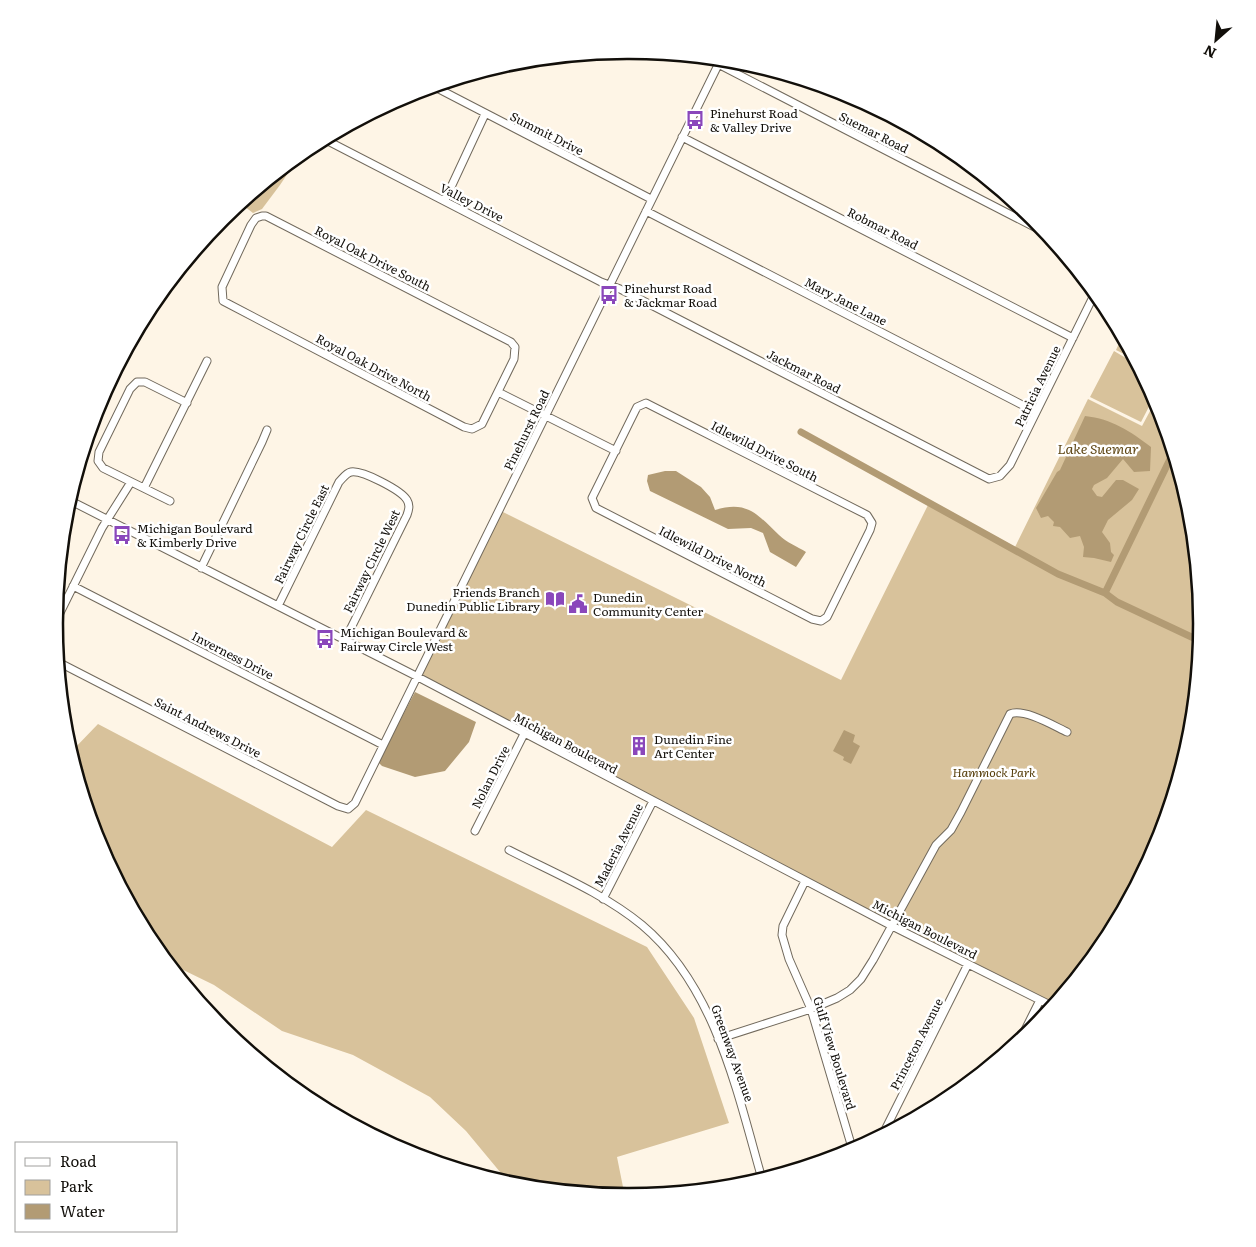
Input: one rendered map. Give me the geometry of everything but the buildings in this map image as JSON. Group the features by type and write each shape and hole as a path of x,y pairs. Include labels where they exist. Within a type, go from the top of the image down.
{"street":[{"name":"Pinehurst Road","path":"348,809 355,803 718,67"},
{"name":"Suemar Road","path":"734,69 1025,222"},
{"name":"Summit Drive","path":"442,91 651,199"},
{"path":"445,200 485,114"},
{"name":"Robmar Road","path":"682,138 1073,338"},
{"name":"Valley Drive","path":"332,143 600,282 609,284"},
{"name":"Mary Jane Lane","path":"646,211 1036,412"},
{"name":"Royal Oak Drive South","path":"223,301 222,287 251,225 256,218 266,216 512,342 515,347 514,359 498,392"},
{"name":"Jackmar Road","path":"609,284 989,479"},
{"name":"Royal Oak Drive North","path":"223,301 464,427 472,429 482,424 498,392"},
{"name":"Patricia Avenue","path":"989,479 1000,476 1010,465 1091,301"},
{"path":"144,488 207,361"},
{"path":"170,501 103,468 98,461 99,452 130,389 137,382 145,382 186,403"},
{"path":"498,392 616,450"},
{"name":"Idlewild Drive South","path":"616,450 637,407 646,403 866,515 872,523 870,530 827,618 821,621"},
{"path":"201,568 267,430"},
{"name":"Idlewild Drive North","path":"616,450 592,498 596,508 812,619 821,621"},
{"name":"Fairway Circle West","path":"345,640 408,515 409,507 406,499 396,490 359,472 346,474"},
{"name":"Fairway Circle East","path":"278,606 339,482 346,474"},
{"path":"64,604 107,519 131,482"},
{"name":"Michigan Boulevard","path":"76,504 416,676 892,926 1046,1003"},
{"name":"Inverness Drive","path":"73,586 383,745"},
{"name":"Saint Andrews Drive","path":"65,665 338,806 348,809"},
{"path":"718,1038 811,1009 850,990 865,973 936,845 950,830 961,812 1010,714 1015,712 1026,714 1067,732"},
{"name":"Nolan Drive","path":"475,831 524,734"},
{"name":"Maderia Avenue","path":"603,898 653,801"},
{"name":"Greenway Avenue","path":"510,850 603,898 642,925 678,964 695,988 718,1038 760,1172"},
{"name":"Gulf View Boulevard","path":"805,880 782,926 782,935 789,959 811,1009 851,1142"},
{"name":"Princeton Avenue","path":"888,1125 968,964"},
{"path":"1030,1020 1040,1000"}],"green space":[{"path":"288,172 262,209 253,213 246,208"},
{"path":"1119,344 1124,354 1116,350"},
{"path":"1114,351 1126,358 1149,406 1141,422 1090,397"},
{"name":"Hammock Park","path":"1088,399 1142,426 1151,409 1174,477 1182,513 1192,587 1192,660 1182,734 1174,770 1163,805 1135,873 1098,937 1046,1003 416,676 499,510 841,680 930,501 1015,547"},
{"path":"98,724 332,847 366,810 647,947 694,1018 729,1123 617,1157 623,1188 554,1183 501,1173 466,1131 430,1097 353,1055 282,1031 214,985 182,969 158,937 121,873 93,805 77,746"}],"water":[{"name":"Lake Suemar","path":"1085,416 1112,423 1136,436 1151,447 1150,471 1134,472 1123,459 1107,478 1094,485 1092,489 1097,496 1102,497 1116,480 1123,480 1139,489 1132,500 1108,520 1102,532 1110,543 1111,552 1114,555 1111,562 1083,557 1084,547 1080,536 1070,538 1060,527 1053,526 1054,522 1048,516 1041,518 1036,508 1060,470"},
{"path":"665,471 676,471 701,487 710,497 715,510 735,507 751,511 758,515 782,538 806,552 796,567 770,552 763,533 751,528 728,529 650,491 647,481 648,475"},
{"path":"415,692 476,722 469,742 445,771 415,777 382,766 378,762"},
{"path":"844,730 855,735 853,742 860,746 851,764 843,760 844,757 833,751"}],"waterway":[{"path":"801,432 1058,574 1105,593 1117,602 1193,638"},
{"path":"1105,593 1169,461"}],"place":[{"name":"Pinehurst Road & Valley Drive","path":"695,120"},
{"name":"Pinehurst Road & Jackmar Road","path":"609,295"},
{"name":"Michigan Boulevard & Kimberly Drive","path":"122,535"},
{"name":"Friends Branch Dunedin Public Library","path":"555,599"},
{"name":"Dunedin Community Center","path":"578,604"},
{"name":"Michigan Boulevard & Fairway Circle West","path":"325,639"},
{"name":"Dunedin Fine Art Center","path":"639,746"}]}
